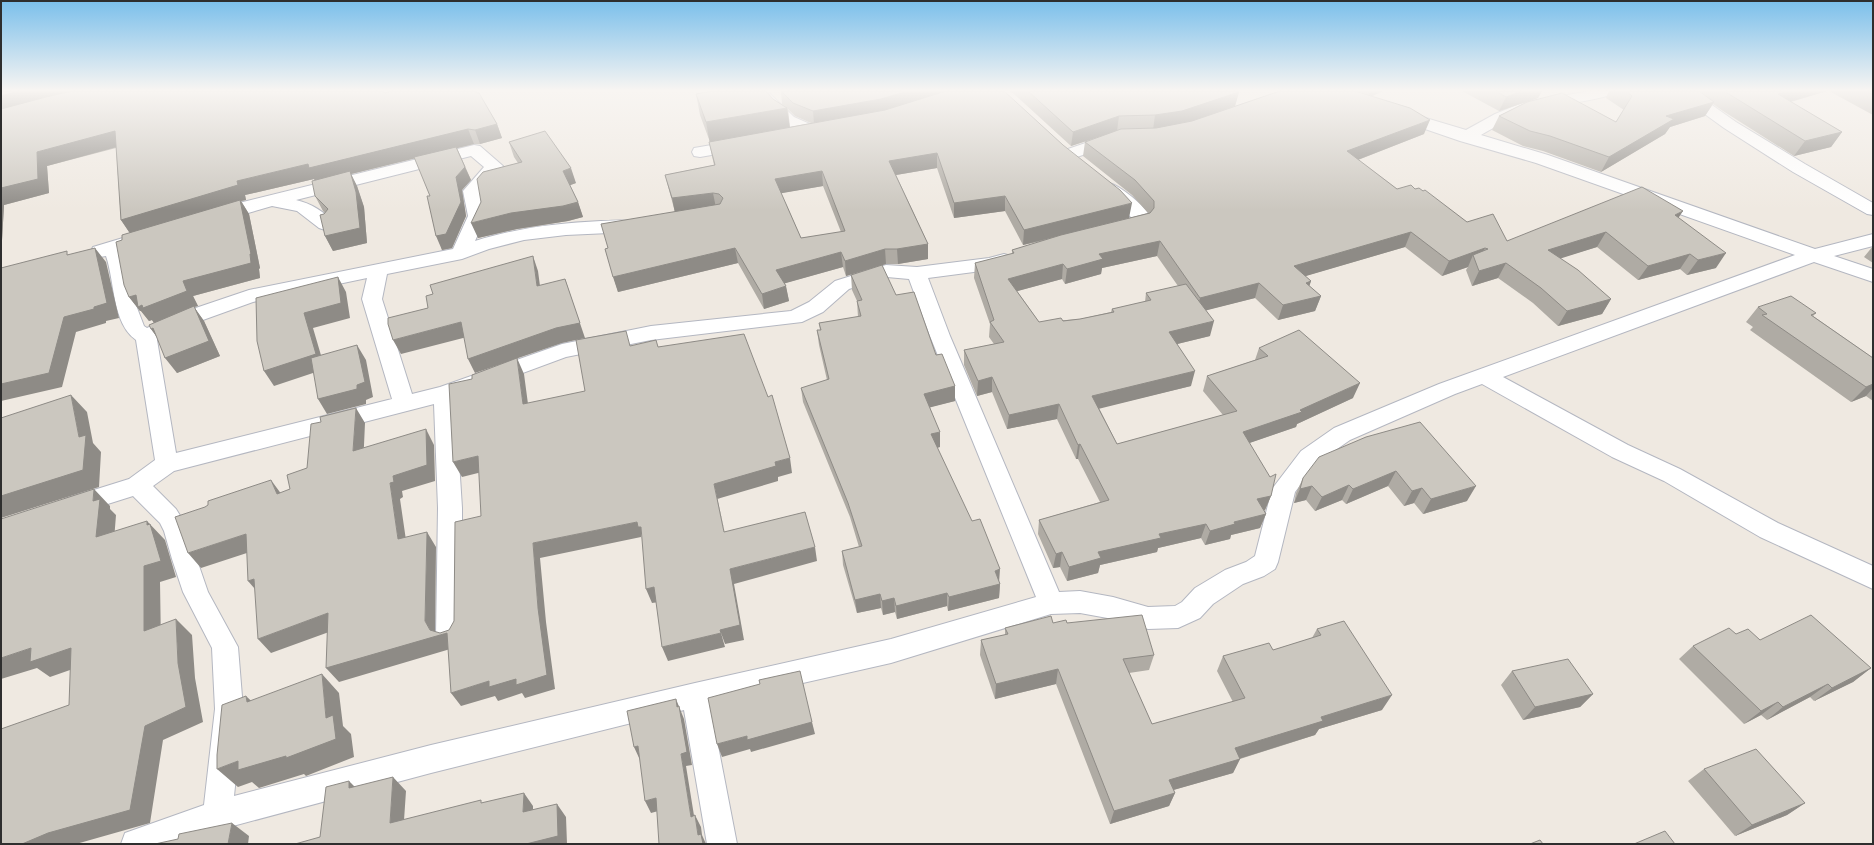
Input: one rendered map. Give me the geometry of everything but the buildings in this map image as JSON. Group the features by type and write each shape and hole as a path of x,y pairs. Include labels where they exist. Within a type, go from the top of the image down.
{"street":[{"path":"783,137 819,130"},
{"path":"1446,130 1542,159 1873,276"},
{"path":"1466,137 1478,130"},
{"path":"1739,130 1799,168 1873,210"},
{"path":"1097,233 1141,222 1141,217 1125,200 1063,150 1124,136"},
{"path":"700,152 753,142"},
{"path":"201,220 270,201 367,178 474,150 494,166 475,190 472,191 477,216 462,248 462,254"},
{"path":"270,201 303,207 326,224"},
{"path":"146,337 182,320 249,296 462,254 485,243 548,231 596,226 645,225"},
{"path":"84,256 164,232"},
{"path":"136,844 218,814 431,759 695,695 891,651 1051,603 1080,602 1113,608 1148,618 1178,617 1190,610 1204,596 1234,577 1255,569 1266,562 1284,489 1309,457 1342,434 1447,389 1814,255 1873,240"},
{"path":"113,248 118,262 124,300 136,330 146,337 167,464"},
{"path":"54,513 137,486 167,464 444,394 562,351 651,333 795,317 816,307 842,285 886,271 917,273 989,264 1025,253"},
{"path":"378,271 372,300 404,404"},
{"path":"917,273 940,336 1051,603"},
{"path":"1485,376 1562,420 1685,482 1769,530 1847,564 1873,578"},
{"path":"444,394 450,508 449,636"},
{"path":"137,486 168,516 176,530 184,559 196,592 225,647 229,709 220,780 218,814"},
{"path":"695,695 722,844"}]}
